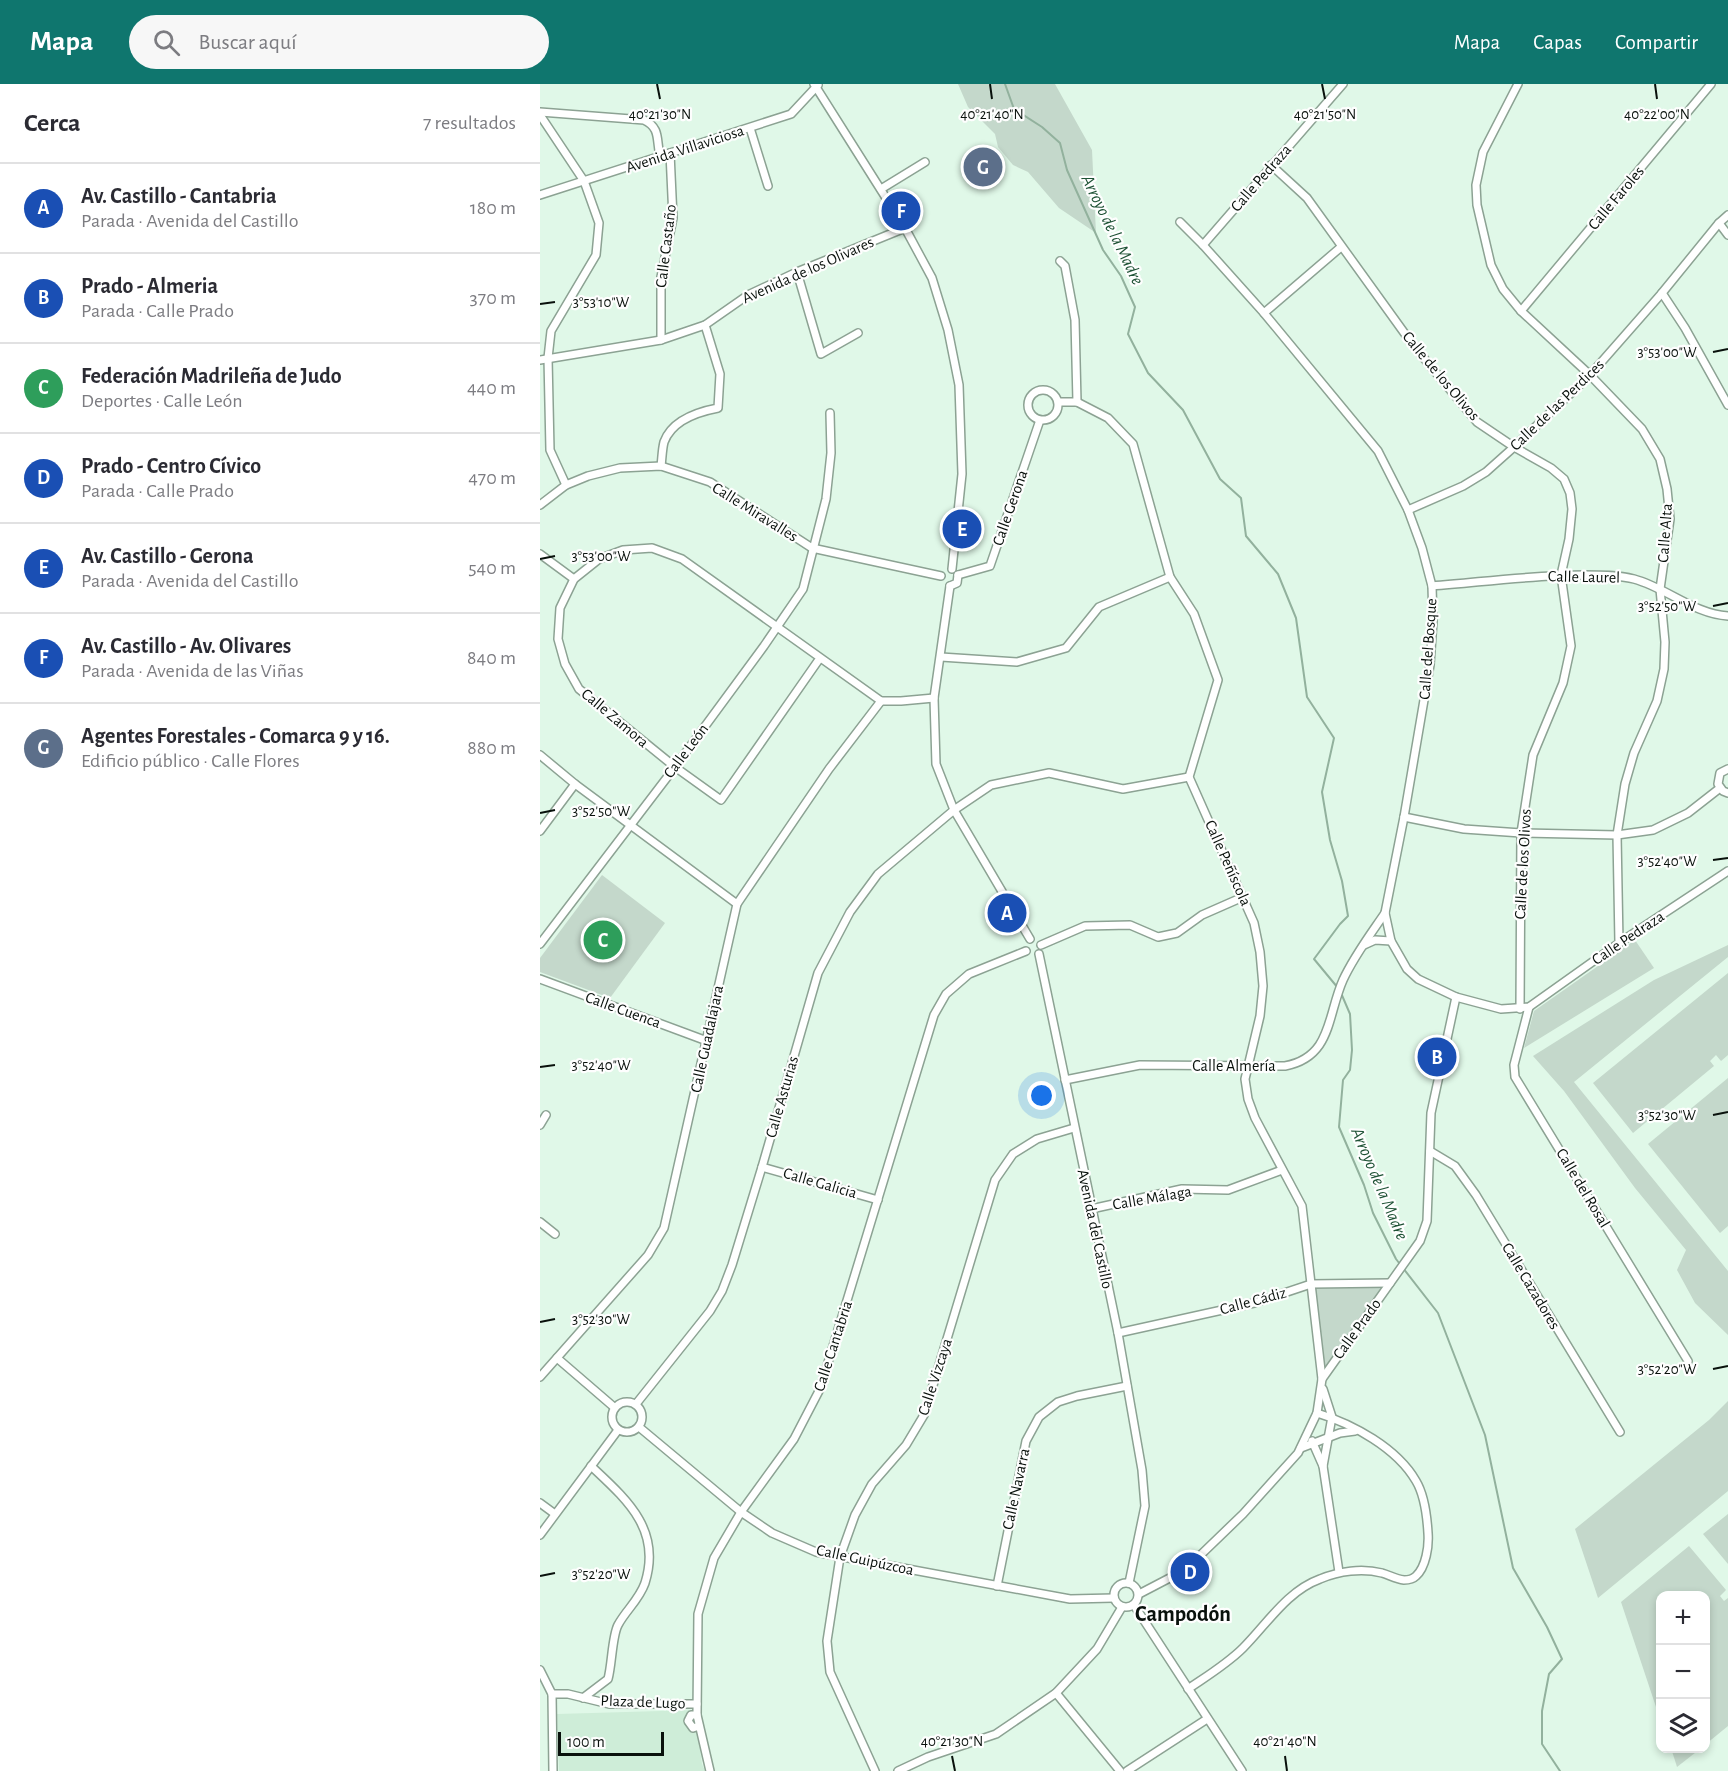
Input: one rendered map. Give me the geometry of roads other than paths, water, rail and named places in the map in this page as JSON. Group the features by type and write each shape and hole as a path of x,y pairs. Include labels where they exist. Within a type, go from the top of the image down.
{"street":[{"name":"Calle Pedraza","path":"1203,245 1343,84"},
{"name":"Calle Alta","path":"1518,84 1483,152 1476,185 1477,205 1491,265 1503,289 1521,311 1590,375 1642,429 1660,459 1667,489 1670,519 1660,589 1665,642 1664,669 1657,701 1634,753 1625,784 1617,835 1619,943"},
{"name":"Calle Faroles","path":"1521,311 1711,84"},
{"name":"Avenida Villaviciosa","path":"540,195 791,114 816,85"},
{"path":"816,85 905,228 932,278 948,330 959,385 962,474 952,569"},
{"path":"540,113 644,120 653,124 660,156"},
{"path":"540,113 584,181 599,223 596,255 551,331 544,359 550,450 566,485"},
{"path":"750,128 768,186"},
{"name":"Calle Castaño","path":"661,340 661,278 673,218 670,153"},
{"path":"880,189 925,162"},
{"name":"Calle de los Olivos","path":"1271,165 1307,198 1413,345 1477,422 1551,468 1563,479 1570,493 1572,509 1569,539 1561,575 1571,646 1563,683 1533,755 1521,833 1520,1009"},
{"name":"Calle de las Perdices","path":"1408,510 1470,482 1486,472 1514,447 1590,375 1728,214"},
{"name":"Calle del Bosque","path":"1180,222 1264,313 1378,451 1408,510 1422,548 1432,586 1433,621 1430,665 1385,913 1386,936 1407,969 1418,979 1456,997 1501,1009 1529,1007"},
{"path":"1719,222 1728,235"},
{"name":"Avenida de los Olivares","path":"544,359 661,340 705,325 748,295 797,272 905,228"},
{"path":"1264,313 1341,247"},
{"path":"1060,261 1065,266 1075,320 1077,402"},
{"path":"797,272 821,354 858,333"},
{"path":"1662,293 1685,328 1728,405"},
{"path":"661,466 664,441 678,423 697,412 718,408 720,374 705,325"},
{"path":"1044,389 1055,396 1058,406 1054,415 1040,420 1030,412 1029,400 1032,394 1044,389"},
{"path":"1058,402 1077,402 1108,418 1133,444 1170,577 1194,614 1218,680 1189,777"},
{"name":"Calle León","path":"540,944 675,767 764,646 803,588 826,499 831,453 830,413"},
{"name":"Calle Gerona","path":"958,574 990,566 1040,420"},
{"name":"Calle Miravalles","path":"540,505 566,485 588,476 620,468 661,466 710,482 812,548 941,576"},
{"name":"Calle Zamora","path":"820,658 721,800 675,767 579,689 569,672 558,639 560,608 574,579 599,559 623,550 652,548 682,559 881,700"},
{"path":"540,555 574,579"},
{"path":"946,569 952,569 958,574 957,583 950,586 942,582 941,576 946,569"},
{"name":"Calle Laurel","path":"1432,586 1561,575 1608,575 1634,579 1660,589 1696,608 1728,616"},
{"path":"941,657 1017,662 1066,648 1099,608 1170,577"},
{"path":"950,586 934,698 936,764 954,810 1030,939"},
{"path":"881,700 902,702 934,698"},
{"name":"Calle Guadalajara","path":"540,1377 648,1255 664,1228 737,904 829,769 881,700"},
{"path":"540,755 574,784 737,904"},
{"path":"1728,769 1720,773 1718,778 1720,788 1728,794"},
{"name":"Calle Asturias","path":"636,1404 710,1311 722,1291 762,1167 818,973 850,912 878,874 954,810 991,785 1049,773 1123,789 1189,777"},
{"name":"Calle Peñíscola","path":"1189,777 1243,897 1256,933 1263,986 1260,1016 1245,1079 1248,1098 1255,1118 1302,1206 1322,1382"},
{"path":"540,831 574,784"},
{"path":"1404,817 1464,829 1617,835 1653,830 1688,813 1720,788"},
{"name":"Calle Pedraza","path":"1529,1007 1619,943 1728,871"},
{"path":"1041,945 1085,926 1130,926 1158,937 1177,933 1202,915 1243,897"},
{"name":"Calle Almería","path":"1065,1080 1140,1065 1285,1066 1298,1064 1320,1046 1328,1031 1334,1003 1344,979 1362,946 1385,913"},
{"path":"1374,929 1383,924 1386,936"},
{"path":"1374,929 1386,936"},
{"path":"1362,946 1386,936"},
{"path":"1030,939 1038,940 1042,950 1039,954 1031,956 1026,951 1025,945 1030,939"},
{"name":"Calle Cantabria","path":"710,1771 697,1715 698,1614 714,1558 741,1512 790,1446 815,1402 934,1015 946,994 969,974 1026,951"},
{"name":"Avenida del Castillo","path":"1039,954 1118,1333 1143,1470 1145,1506 1129,1583"},
{"name":"Calle Cuenca","path":"540,979 706,1041"},
{"name":"Calle Prado","path":"1139,1594 1185,1570 1242,1514 1301,1448 1317,1413 1322,1382 1419,1241 1427,1221 1431,1113 1456,997"},
{"name":"Calle del Rosal","path":"1529,1007 1514,1065 1515,1077 1688,1361"},
{"path":"540,1125 546,1115"},
{"name":"Calle Vizcaya","path":"875,1771 830,1672 827,1651 840,1557 864,1496 906,1445 924,1414 995,1180 1013,1154 1037,1139 1074,1128"},
{"name":"Calle Cazadores","path":"1430,1151 1455,1166 1476,1195 1620,1432"},
{"name":"Calle Galicia","path":"762,1167 878,1200"},
{"name":"Calle Málaga","path":"1091,1209 1182,1189 1228,1190 1282,1170"},
{"path":"540,1222 555,1234"},
{"name":"Calle Cádiz","path":"1118,1333 1254,1303 1311,1284 1390,1283"},
{"path":"557,1358 615,1408"},
{"path":"1322,1382 1332,1417 1323,1466"},
{"name":"Calle Navarra","path":"996,1586 1026,1441 1039,1417 1058,1402 1077,1395 1127,1386"},
{"path":"626,1402 636,1404 643,1417 639,1427 628,1433 618,1430 612,1418 615,1408 626,1402"},
{"path":"1188,1689 1241,1650 1281,1605 1317,1580 1339,1572 1380,1572 1404,1580 1413,1579 1419,1574 1429,1541 1426,1510 1417,1482 1398,1456 1372,1437 1332,1417 1317,1413"},
{"name":"Calle Guipúzcoa","path":"639,1427 741,1512 772,1533 816,1552 1070,1599 1114,1598"},
{"path":"540,1534 618,1430"},
{"path":"1310,1431 1323,1466 1339,1572"},
{"path":"1301,1448 1348,1431 1358,1431"},
{"path":"583,1698 608,1679 617,1626 635,1604 645,1582 648,1560 647,1538 638,1516 620,1494 591,1466"},
{"path":"540,1503 555,1514"},
{"path":"1122,1607 1114,1598 1118,1586 1129,1583 1136,1587 1139,1594 1134,1605"},
{"path":"1134,1605 1242,1771"},
{"path":"898,1771 928,1757 996,1734 1056,1693 1097,1649 1122,1607 1134,1605"},
{"path":"540,1670 552,1694 553,1771"},
{"path":"1056,1693 1120,1771"},
{"name":"Plaza de Lugo","path":"552,1694 568,1694 609,1704 698,1704"},
{"path":"1127,1771 1207,1719"}],"waterway":[{"name":"Arroyo de la Madre","path":"1005,84 1014,109 1042,127 1060,143 1067,170 1103,250 1121,276 1135,307 1128,334 1148,373 1183,410 1220,479 1241,498 1246,536 1278,574 1296,618 1307,697 1334,738 1322,792 1330,840 1342,881 1348,916 1314,959 1338,988"},
{"name":"Arroyo de la Madre","path":"1341,993 1350,1014 1352,1050 1350,1070 1343,1080 1339,1127 1364,1185 1373,1213 1396,1259 1438,1313 1485,1435 1513,1568 1547,1627 1562,1659 1549,1674 1542,1711 1542,1744 1560,1771"}],"place":[{"name":"Agentes Forestales - Comarca 9 y 16.","path":"983,167"},
{"name":"Av. Castillo - Av. Olivares","path":"901,211"},
{"name":"Av. Castillo - Gerona","path":"962,529"},
{"name":"Av. Castillo - Cantabria","path":"1007,913"},
{"name":"Federación Madrileña de Judo","path":"603,940"},
{"name":"Prado - Almeria","path":"1437,1057"},
{"name":"Prado - Centro Cívico","path":"1190,1572"}],"district":[{"name":"Campodón","path":"1183,1614"}]}
